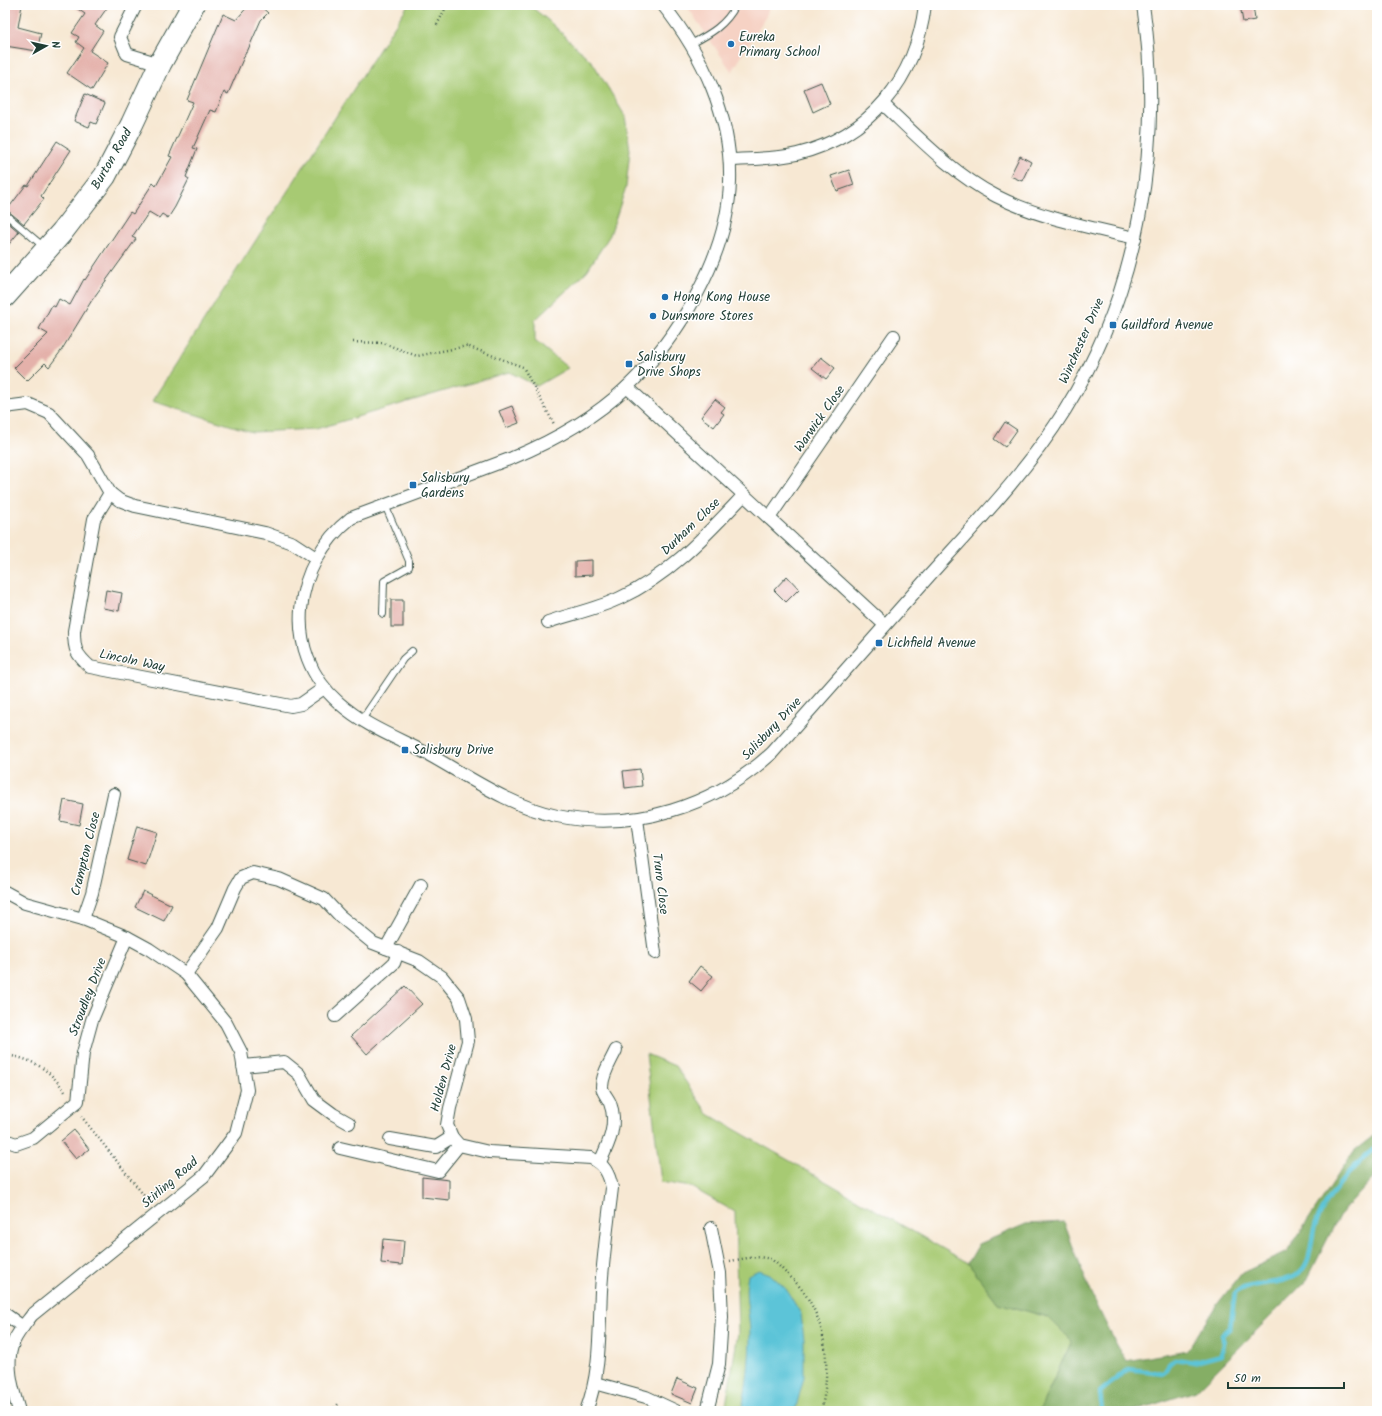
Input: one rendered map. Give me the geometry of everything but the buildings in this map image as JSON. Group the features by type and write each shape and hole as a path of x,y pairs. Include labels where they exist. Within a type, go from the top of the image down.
{"highway":[{"name":"Burton Road","path":"5,296 46,250 105,176 132,124 160,64 193,5"}],"street":[{"path":"136,5 120,36 127,54 160,64"},
{"path":"663,5 691,44 700,60 717,100 726,135 730,160 776,158 796,154 822,146 853,130 883,104 901,79 913,57 920,36 925,5"},
{"name":"Winchester Drive","path":"885,625 1029,462 1058,421 1079,386 1102,338 1118,294 1135,238 1147,168 1149,139 1149,55 1143,5"},
{"path":"883,104 959,173 996,196 1031,211 1135,238"},
{"name":"Salisbury Drive","path":"730,160 728,205 724,225 701,288 673,333 639,374 627,387 601,408 560,435 512,458 351,518 330,537 316,558 302,600 300,619 302,639 310,664 324,688 339,703 361,720 385,734 424,752 481,785 534,809 556,816 619,821 637,819 689,805 728,787 745,777 772,753 885,625"},
{"name":"Warwick Close","path":"768,518 894,336"},
{"path":"627,387 743,496 885,625"},
{"path":"5,407 28,404 49,413 88,455 110,493 120,500 135,506 265,533 292,543 316,558"},
{"name":"Lincoln Way","path":"110,493 94,519 74,631 74,646 79,657 90,667 291,706 301,704 324,688"},
{"name":"Durham Close","path":"548,622 619,598 647,583 692,549 743,496"},
{"name":"Crampton Close","path":"83,919 92,893 114,794"},
{"name":"Truro Close","path":"637,819 655,953"},
{"name":"Holden Drive","path":"186,974 218,928 235,888 242,878 253,873 279,879 324,899 340,916 374,943 419,961 442,977 459,998 466,1019 468,1041 450,1108 447,1125 456,1141"},
{"path":"386,948 421,885"},
{"name":"Stirling Road","path":"5,892 25,903 83,919 127,937 149,949 186,974 226,1023 241,1052 247,1090 236,1134 204,1176 32,1315 13,1341 9,1368 12,1389 19,1411"},
{"name":"Stroudley Drive","path":"73,1105 78,1101 83,1053 92,1020 127,937"},
{"path":"335,1016 394,963 398,952"},
{"path":"600,1162 612,1136 613,1120 610,1103 602,1088 604,1076 616,1050"},
{"path":"243,1066 284,1062 299,1074 314,1100 333,1114 349,1123"},
{"path":"5,1140 16,1144 33,1138 73,1105"},
{"path":"390,1139 436,1147 456,1141 489,1152 591,1158 600,1162 610,1178 612,1188 602,1286 598,1368 586,1411"},
{"path":"340,1148 438,1171 456,1141"},
{"path":"707,1411 719,1364 722,1317 717,1263 711,1228"},
{"path":"5,1314 23,1327"},
{"path":"595,1383 646,1397 676,1411"}],"lane":[{"path":"691,44 716,31 729,18 736,5"},
{"path":"5,214 46,250"},
{"path":"383,614 384,581 409,567 409,561 385,505"},
{"path":"361,720 403,659 412,652"}],"path":[{"path":"437,25 447,5"},
{"path":"353,342 383,343 417,356 467,346 523,367 560,435"},
{"path":"5,1055 21,1057 40,1065 56,1079 84,1120 158,1213"},
{"path":"717,1263 748,1258 770,1259 792,1278 806,1294 824,1335 828,1367 825,1395 821,1411"},
{"path":"332,1411 340,1402"}],"shaded area":[{"name":"Eureka Primary School","path":"686,5 770,5 766,16 732,72"}],"green space":[{"path":"408,5 529,5 549,21 593,63 625,116 630,150 626,187 610,235 587,271 535,320 535,341 568,368 537,386 509,372 316,429 252,432 152,401"},
{"path":"646,1054 675,1066 708,1114 968,1263 998,1303 1048,1317 1072,1341 1039,1411 725,1411 738,1333 735,1212 691,1187 661,1182"},
{"path":"1377,1133 1377,1174 1339,1216 1307,1280 1196,1391 1133,1411 1039,1411 1072,1341 1048,1317 998,1303 968,1263 979,1244 1026,1224 1064,1222 1092,1293 1108,1328 1126,1361 1188,1350 1215,1307 1242,1273 1287,1252 1354,1151"}],"water":[{"path":"759,1270 770,1274 786,1289 801,1314 804,1340 804,1377 795,1411 741,1411 749,1362 750,1342 750,1327 746,1297 747,1282 748,1275"}],"waterway":[{"path":"1102,1411 1100,1392 1128,1369 1164,1373 1169,1364 1175,1359 1195,1362 1221,1355 1224,1344 1222,1335 1230,1328 1235,1293 1250,1286 1285,1280 1300,1272 1307,1261 1317,1221 1328,1200 1350,1171 1377,1146"}],"place":[{"name":"Eureka Primary School","path":"731,44"},
{"name":"Hong Kong House","path":"665,297"},
{"name":"Dunsmore Stores","path":"653,316"},
{"name":"Guildford Avenue","path":"1113,325"},
{"name":"Salisbury Drive Shops","path":"629,364"},
{"name":"Salisbury Gardens","path":"413,485"},
{"name":"Lichfield Avenue","path":"879,643"},
{"name":"Salisbury Drive","path":"405,750"}]}
